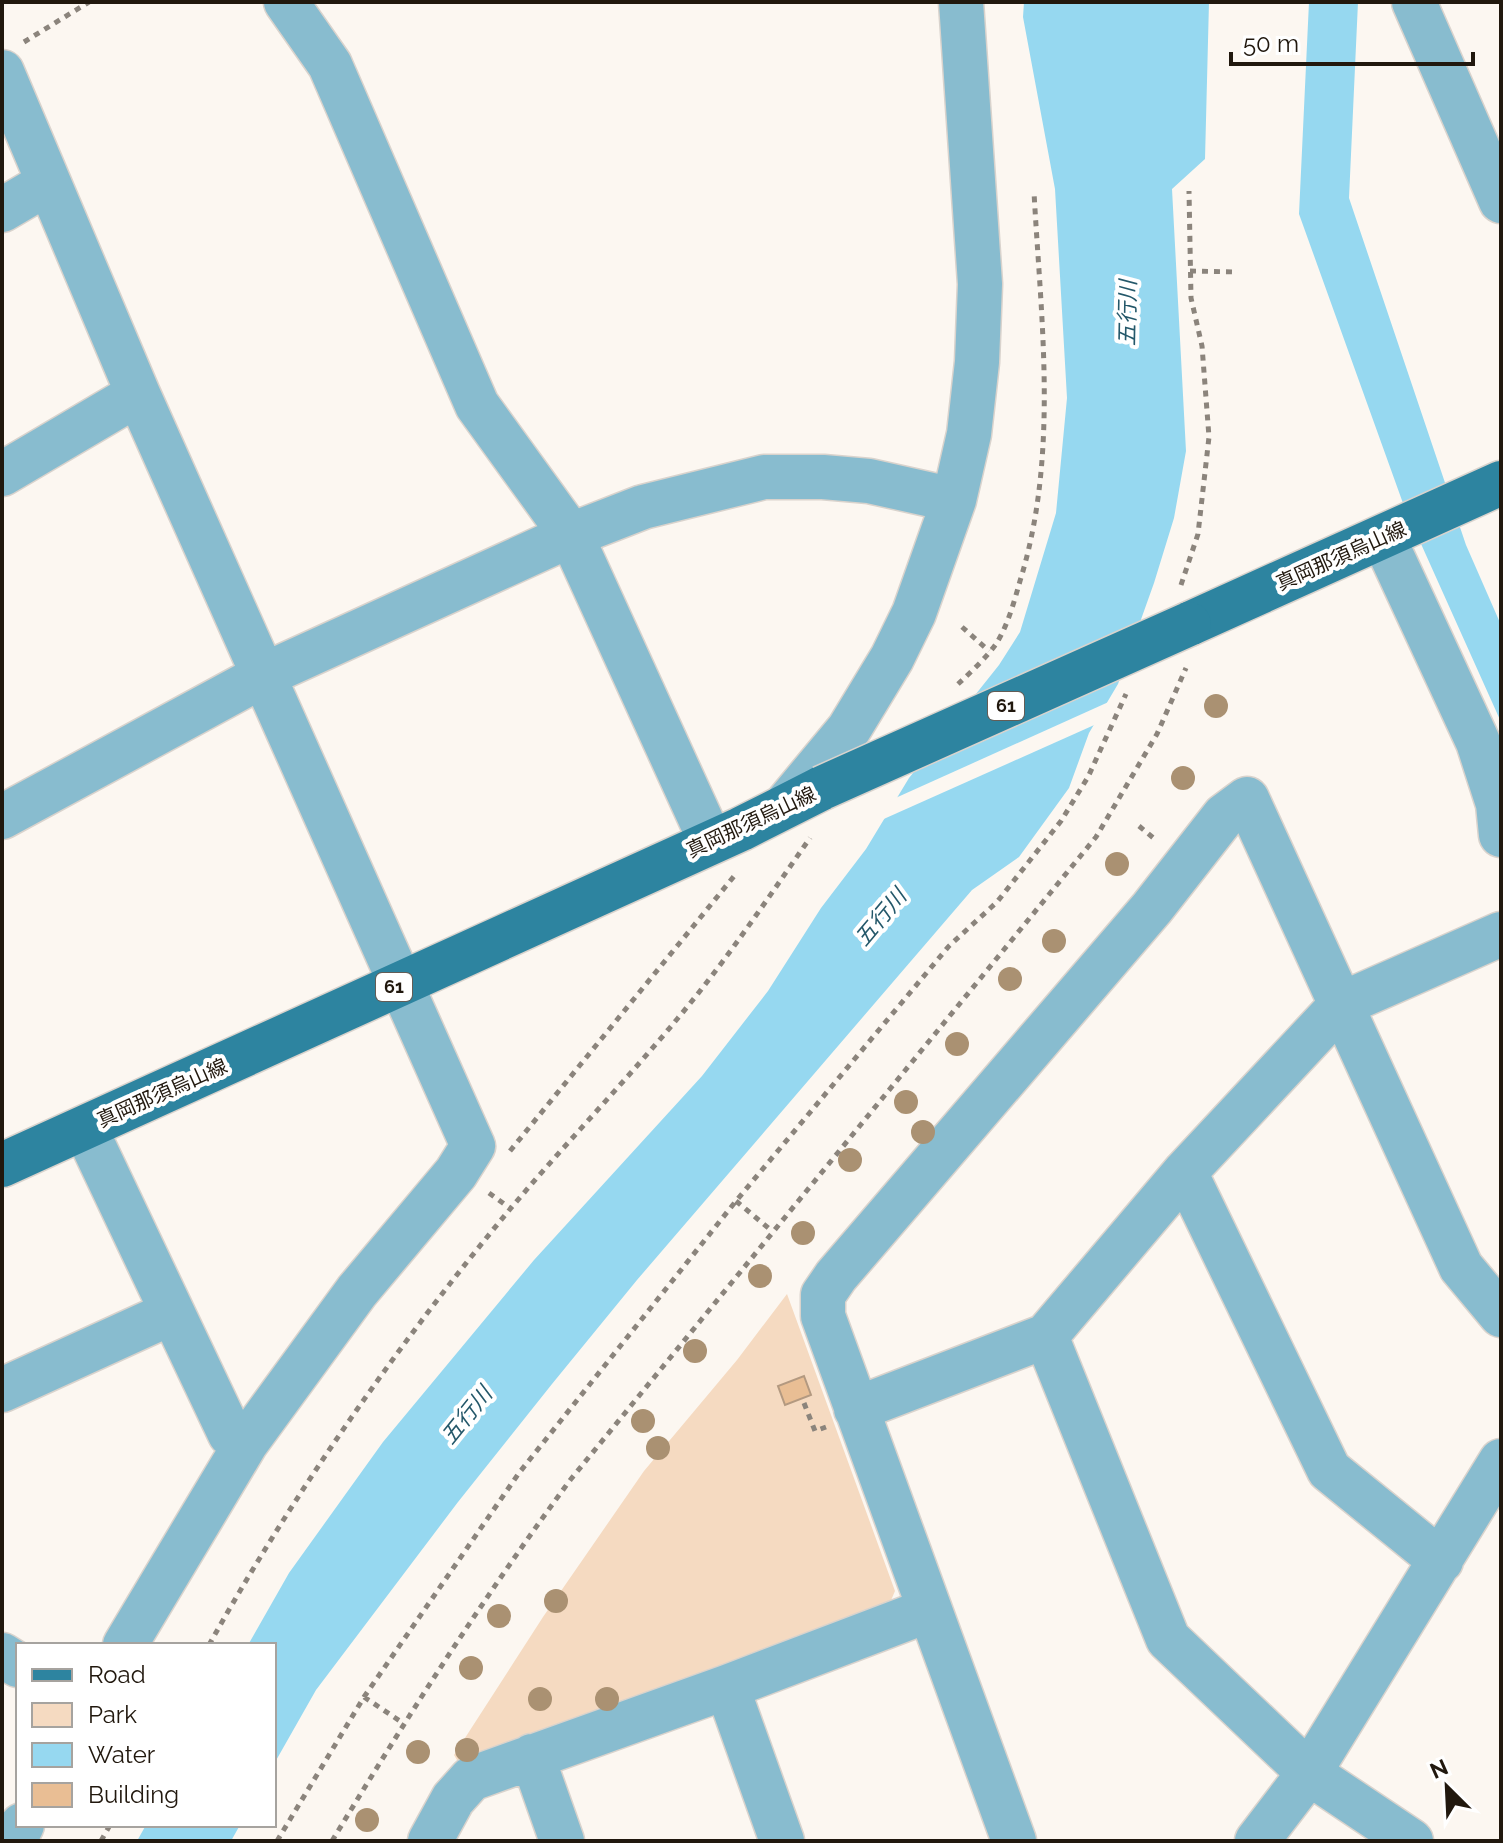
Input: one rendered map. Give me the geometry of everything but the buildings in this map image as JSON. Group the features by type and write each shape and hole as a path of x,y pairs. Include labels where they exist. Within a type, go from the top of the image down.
{"main road":[{"name":"真岡那須烏山線","path":"2,1165 711,842 808,808 1191,612 1383,537 1501,483"}],"street":[{"path":"286,2 330,65 477,405 571,535 711,842"},
{"path":"808,808 914,613 954,500 969,434 977,362 980,284 961,2"},
{"path":"1414,2 1501,201"},
{"path":"11,58 48,183 138,394 473,1146 456,1173 357,1291 246,1443 126,1643"},
{"path":"2,210 48,183"},
{"path":"2,474 138,394"},
{"path":"2,817 264,675 571,535 643,507 764,477 869,481 954,500"},
{"path":"1383,537 1478,742 1498,804 1501,835"},
{"path":"1014,1841 929,1610 845,1416 823,1316 823,1295 836,1276 1152,908 1224,816 1247,799 1461,1267 1501,1315"},
{"path":"845,1416 1046,1336 1185,1172 1342,1004 1501,934"},
{"path":"85,1128 230,1434 246,1443"},
{"path":"1185,1172 1329,1470 1441,1561"},
{"path":"2,1390 171,1313"},
{"path":"1046,1336 1168,1639 1309,1773 1411,1841"},
{"path":"1257,1841 1309,1773 1501,1461"},
{"path":"430,1841 453,1799 471,1779 929,1610"},
{"path":"727,1687 782,1841"},
{"path":"532,1756 562,1841"}],"path":[{"path":"11,58 89,2"},
{"path":"332,1841 403,1723 510,1561 562,1490 1096,837 1157,734 1191,612 1209,437 1202,346 1191,298 1189,191"},
{"path":"948,692 996,643 1010,616 1028,557 1044,460 1043,356 1034,192"},
{"path":"1190,271 1238,272"},
{"path":"962,627 989,651"},
{"path":"277,1841 364,1697 519,1473 736,1201 949,946 997,902 1061,821 1088,777 1133,681"},
{"path":"210,1643 318,1468 421,1322 511,1209 680,1016 754,918 808,808"},
{"path":"480,1186 511,1209"},
{"path":"736,1201 772,1231"},
{"path":"804,1403 815,1431 845,1416"},
{"path":"364,1697 403,1723"}],"green space":[{"path":"787,1294 895,1591 889,1605 460,1765 454,1755 543,1617 644,1471 737,1360"}],"water":[{"name":"五行川","path":"1024,2 1209,2 1205,159 1172,189 1186,451 1174,518 1118,684 1089,733 1069,788 1019,857 972,890 637,1280 458,1502 316,1690 276,1760 276,1643 249,1643 289,1573 383,1442 534,1260 702,1076 768,991 821,908 866,849 909,778 999,665 1020,632 1056,513 1067,398 1055,189 1023,17"},
{"path":"1309,2 1358,2 1349,198 1466,545 1501,625 1501,722 1404,506 1299,214"},
{"path":"145,1827 239,1827 231,1841 137,1841"}],"pier":[{"path":"1113,700 1101,722 877,822 891,800"}]}
